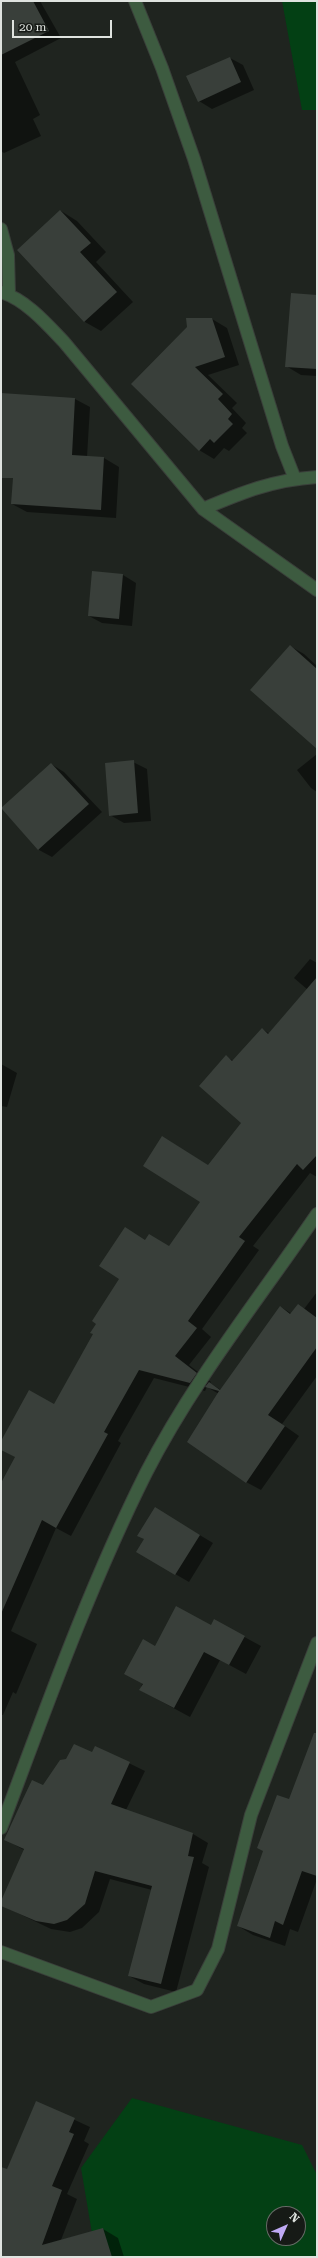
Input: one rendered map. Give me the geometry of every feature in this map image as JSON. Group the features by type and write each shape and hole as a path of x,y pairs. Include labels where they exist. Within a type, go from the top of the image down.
{"street":[{"path":"135,1 162,68 194,160 282,446 295,479"},
{"path":"1,229 8,255 5,293 40,316 64,342 203,509 317,590"},
{"path":"203,509 250,488 295,479 317,478"},
{"path":"1,1828 83,1612 146,1473 193,1391 317,1214"},
{"path":"3,1954 152,2007 198,1990 218,1949 251,1815 317,1644"}],"green space":[{"path":"282,1 317,1 317,110 302,110"},
{"path":"132,2098 302,2145 317,2175 317,2257 96,2257 81,2168"}],"building":[{"path":"1,1 33,1 49,31 1,55"},
{"path":"230,57 241,82 198,102 186,76"},
{"path":"60,210 91,243 80,252 117,292 84,322 17,250"},
{"path":"291,293 317,295 317,369 285,367"},
{"path":"186,318 212,318 225,357 195,367 223,394 218,399 232,414 228,419 233,424 214,443 210,439 199,451 131,384 187,327"},
{"path":"1,393 75,398 72,455 104,457 101,510 11,504 13,478 1,478"},
{"path":"92,571 123,574 119,619 88,616"},
{"path":"290,645 317,669 317,749 250,690"},
{"path":"134,760 138,813 109,816 105,763"},
{"path":"51,763 89,804 38,850 1,808"},
{"path":"317,977 317,1155 303,1170 297,1164 239,1237 245,1241 188,1321 197,1328 175,1356 197,1373 190,1383 139,1370 104,1432 108,1434 56,1528 42,1520 1,1614 1,1483 15,1457 1,1450 1,1441 29,1390 54,1404 93,1334 90,1333 96,1324 92,1321 119,1279 99,1266 125,1227 145,1240 149,1234 169,1246 200,1202 143,1166 162,1136 208,1165 241,1123 199,1086 226,1055 232,1061 262,1028 268,1034"},
{"path":"298,1304 317,1318 317,1347 268,1415 285,1426 246,1483 187,1442 219,1391 205,1387 209,1382 220,1390 280,1306 290,1314"},
{"path":"155,1507 200,1535 175,1575 136,1552 144,1539 137,1536"},
{"path":"176,1606 211,1625 214,1619 245,1636 229,1665 204,1652 174,1708 139,1690 143,1684 124,1674 143,1639 155,1646"},
{"path":"314,1733 317,1733 317,1876 302,1871 283,1925 275,1921 270,1938 237,1926 263,1851 257,1848 277,1795 289,1799"},
{"path":"74,1744 92,1752 95,1746 130,1762 111,1804 193,1833 188,1856 194,1857 161,1984 128,1976 152,1886 95,1871 85,1904 67,1920 54,1924 36,1921 1,1906 1,1901 24,1849 4,1840 32,1780 43,1785 60,1760 66,1759"},
{"path":"36,2101 75,2118 69,2132 74,2134 52,2186 62,2190 42,2245 103,2228 112,2257 1,2257 1,2167 7,2169"}]}
